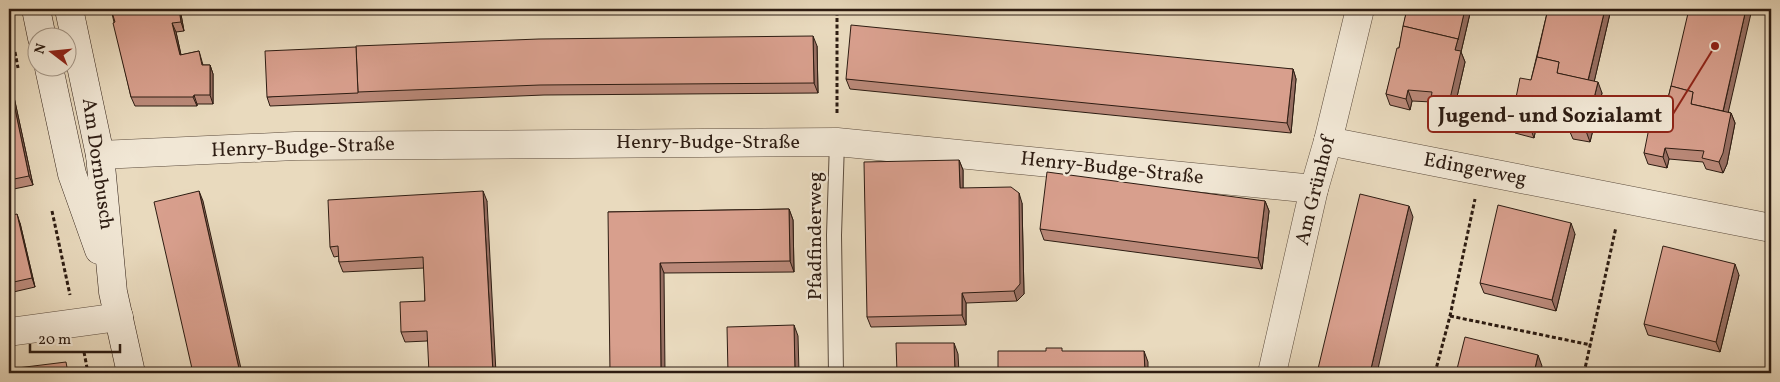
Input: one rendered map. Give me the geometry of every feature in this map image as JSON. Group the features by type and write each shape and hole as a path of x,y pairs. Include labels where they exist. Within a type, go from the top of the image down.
{"street":[{"path":"36,9 40,28"},
{"name":"Am Dornbusch","path":"69,9 100,155 116,304 131,373"},
{"name":"Am Grünhof","path":"1272,373 1314,189 1328,141 1360,9"},
{"name":"Am Dornbusch","path":"51,78 72,174 116,304"},
{"name":"Edingerweg","path":"1328,141 1623,197 1771,228"},
{"name":"Henry-Budge-Straße","path":"100,155 295,146 837,142 1314,189"},
{"path":"9,332 77,323 116,304"}],"lane":[{"name":"Pfadfinderweg","path":"836,373 834,235 837,142"}],"path":[{"path":"837,9 837,142"},
{"path":"1435,373 1450,316 1482,171"},
{"path":"1584,373 1623,197"},
{"path":"50,203 72,308 77,323"},
{"path":"1450,316 1591,345"}],"building":[{"path":"111,9 179,9 181,22 172,23 180,55 199,51 202,65 210,65 210,95 194,95 193,97 131,97"},
{"path":"1407,9 1465,9 1458,40 1403,26"},
{"path":"1548,9 1605,9 1588,80 1557,73 1559,62 1537,57"},
{"path":"1689,9 1746,9 1723,111 1691,104 1693,92 1671,86"},
{"path":"851,25 1293,69 1287,123 846,79"},
{"path":"1403,26 1458,39 1455,50 1461,51 1449,103 1431,99 1432,92 1408,90 1406,99 1386,94"},
{"path":"813,36 814,83 540,85 358,92 356,46 539,39"},
{"path":"356,47 358,93 267,97 265,51"},
{"path":"1537,57 1559,62 1557,73 1598,82 1586,131 1569,129 1571,121 1532,117 1530,127 1511,122 1520,78 1531,80"},
{"path":"9,80 29,176 9,180"},
{"path":"1671,86 1693,92 1691,104 1731,113 1723,153 1719,162 1702,158 1704,151 1665,148 1663,157 1644,153 1653,108 1665,111"},
{"path":"959,160 960,188 1011,187 1019,193 1020,284 1014,291 962,293 962,315 867,317 864,162"},
{"path":"1047,172 1265,201 1258,258 1040,229"},
{"path":"199,191 240,373 193,373 154,202"},
{"path":"483,191 493,373 429,373 427,331 401,332 400,302 425,301 423,257 339,262 338,246 330,247 328,200"},
{"path":"1360,194 1409,206 1370,373 1317,373"},
{"path":"1498,205 1571,223 1552,300 1480,283"},
{"path":"789,209 790,261 660,263 661,373 610,373 608,212"},
{"path":"17,214 32,278 9,283 9,216"},
{"path":"1663,246 1735,264 1716,342 1644,324"},
{"path":"794,325 795,373 728,373 727,327"},
{"path":"1465,337 1538,355 1534,373 1456,373"},
{"path":"896,343 954,343 955,373 897,373"},
{"path":"1046,348 1062,348 1062,351 1144,351 1145,373 998,373 998,351 1046,351"},
{"path":"66,362 68,373 9,373 9,369"}],"place":[{"name":"Jugend- und Sozialamt","path":"1715,46"}]}
